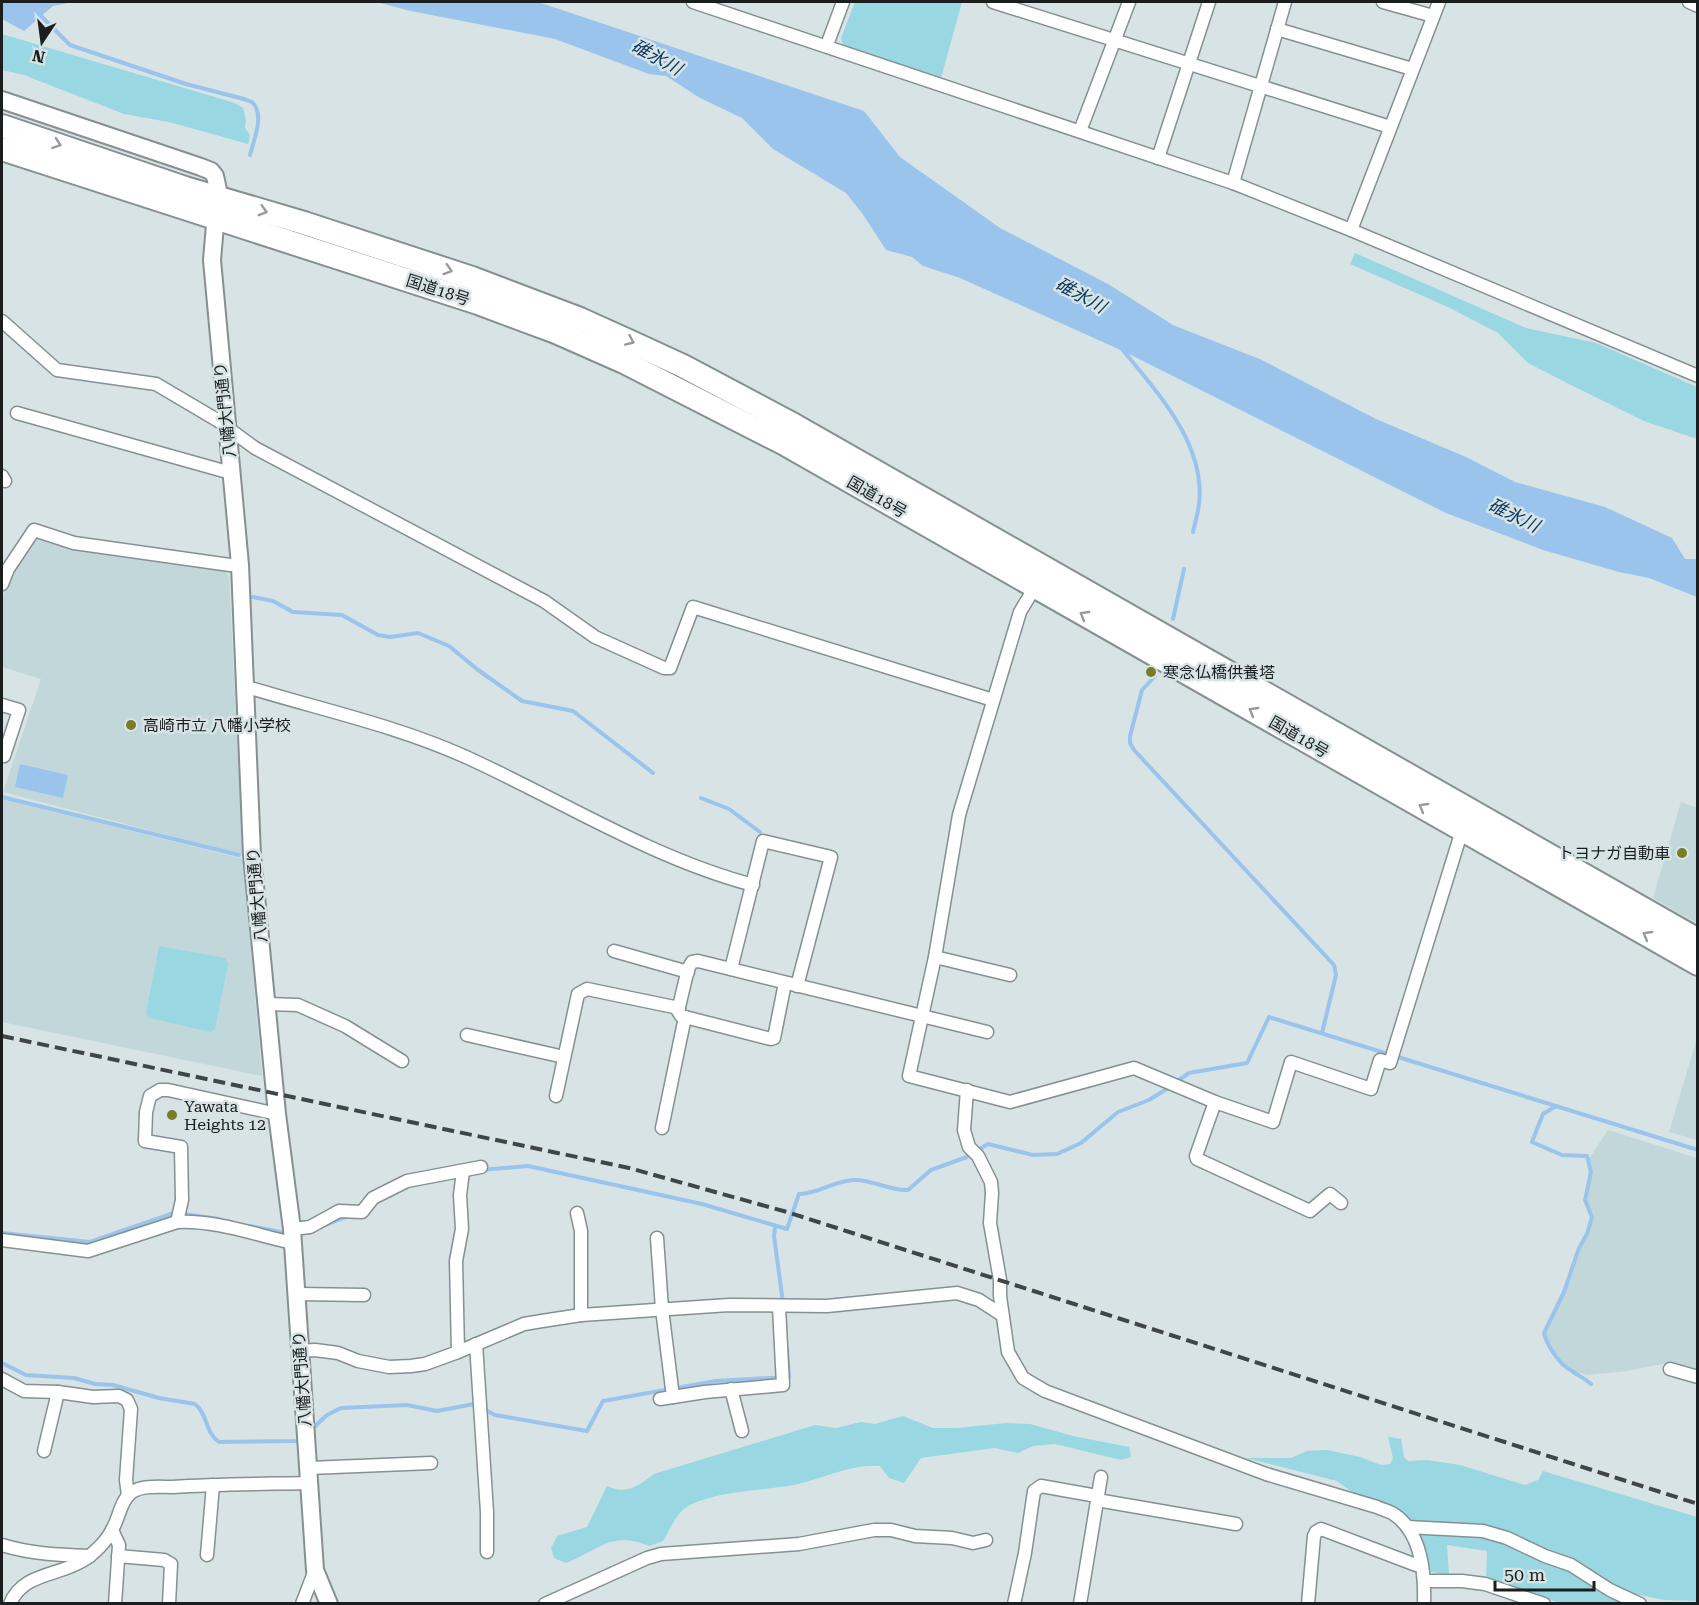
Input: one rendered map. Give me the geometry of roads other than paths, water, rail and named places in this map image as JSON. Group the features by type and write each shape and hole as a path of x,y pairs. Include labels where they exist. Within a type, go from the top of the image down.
{"highway":[{"name":"国道18号","path":"2,126 556,332 624,362 1041,578 1465,819 1698,940"},
{"name":"国道18号","path":"2,149 218,208"},
{"name":"国道18号","path":"1465,819 1698,964"}],"street":[{"path":"693,2 827,45 1233,183 1351,230 1698,376"},
{"path":"827,45 843,2"},
{"path":"993,2 1390,127"},
{"path":"1080,131 1129,2"},
{"path":"1158,158 1209,2"},
{"path":"1233,183 1285,2"},
{"path":"1383,2 1433,16"},
{"path":"1351,230 1439,2"},
{"path":"1689,2 1698,6"},
{"path":"1277,29 1412,69"},
{"path":"2,100 211,171 218,183 218,208"},
{"name":"八幡大門通り","path":"218,208 212,260 240,565 252,855 277,1114 293,1236 315,1570 329,1604"},
{"path":"2,321 57,370 156,384 228,428 255,448 544,601 594,637 664,668 670,668 693,607 993,700"},
{"path":"17,413 231,473"},
{"path":"2,584 5,569 34,530 74,543 240,565"},
{"path":"1041,578 1020,612 959,815 934,957 909,1076 1010,1102 1134,1068 1215,1102 1273,1122 1291,1062 1371,1089 1380,1060 1390,1063 1465,819"},
{"path":"244,686 398,730 465,757 633,838 718,875 753,885"},
{"path":"2,705 19,710 4,756 2,755"},
{"path":"556,1096 578,994 587,989 682,1012 774,1038 831,857 762,840 731,969"},
{"path":"614,951 688,972"},
{"path":"934,957 1011,975"},
{"path":"662,1128 688,972 692,962 698,961 987,1032"},
{"path":"267,1004 298,1005 345,1026 402,1061"},
{"path":"467,1035 564,1057"},
{"path":"177,1222 182,1200 181,1147 145,1141 146,1112 150,1096 160,1090 168,1090 277,1114"},
{"path":"967,1090 964,1130 991,1182 990,1223 1000,1280 1002,1315 1008,1352 1012,1363 1023,1377 1032,1385 1045,1391 1266,1474 1394,1514 1407,1527 1414,1539 1424,1581 1424,1604"},
{"path":"1215,1102 1196,1156 1197,1159 1310,1211 1330,1194 1341,1203"},
{"path":"2,1240 88,1251 177,1222 293,1236 339,1211 362,1212 373,1198 407,1181 481,1167"},
{"path":"458,1352 456,1261 462,1230 460,1195 463,1171"},
{"path":"577,1213 581,1231 581,1315"},
{"path":"657,1238 666,1398 783,1385 779,1307"},
{"path":"300,1351 338,1353 358,1361 389,1367 425,1364 524,1324 581,1315 729,1305 827,1306 957,1293 979,1300 1002,1315"},
{"path":"297,1294 364,1295"},
{"path":"476,1344 487,1512 487,1552"},
{"path":"1670,1369 1698,1377"},
{"path":"2,1383 24,1391 58,1392 93,1397 119,1396 129,1403 131,1409 126,1480 128,1496"},
{"path":"731,1389 742,1431"},
{"path":"44,1452 58,1392"},
{"path":"10,1604 17,1590 25,1583 80,1563 90,1556 112,1530 132,1492 145,1488 213,1485 430,1463"},
{"path":"1080,1604 1101,1477"},
{"path":"207,1555 213,1485"},
{"path":"1014,1604 1025,1553 1034,1491 1041,1486 1236,1524"},
{"path":"1407,1527 1483,1531 1507,1538 1545,1556 1571,1565 1610,1590 1640,1604"},
{"path":"1308,1604 1314,1536 1321,1529 1416,1564 1421,1563"},
{"path":"112,1530 119,1545 115,1604"},
{"path":"545,1604 647,1558 661,1554 788,1545 874,1530 952,1538 973,1543 986,1540"},
{"path":"2,1545 25,1552 90,1556"},
{"path":"118,1556 164,1560 171,1564 169,1604"},
{"path":"302,1604 315,1570"},
{"path":"1424,1581 1462,1581 1485,1584 1544,1604"}],"water":[{"path":"2,2 74,2 53,6 24,31 2,19"},
{"name":"碓氷川","path":"376,2 538,2 864,111 900,157 1000,228 1108,284 1173,325 1262,360 1376,419 1466,457 1515,482 1605,507 1672,538 1685,559 1697,559 1697,597 1649,578 1619,572 1543,550 1446,513 1125,352 960,278 923,266 912,257 886,250 846,193 773,149 742,118 700,98 666,76 649,74 555,39"},
{"path":"20,764 68,775 63,798 15,787"}],"waterway":[{"path":"39,14 70,45 186,84 252,102 256,108 258,122 250,155"},
{"path":"1122,349 1164,401 1187,440 1195,461 1199,482 1199,504 1193,532"},
{"path":"1173,619 1184,569"},
{"path":"253,597 273,601 293,612 342,615 378,635 390,637 418,633 449,646 522,701 573,711 653,773"},
{"path":"1155,676 1142,690 1130,743 1334,965 1336,975 1322,1033"},
{"path":"2,797 239,855"},
{"path":"701,798 729,809 760,832"},
{"path":"1176,1082 1189,1073 1247,1063 1269,1017 1698,1150"},
{"path":"481,1170 528,1166 702,1204 787,1229 799,1194 853,1180 908,1190 931,1170 967,1157 988,1144 1033,1155 1057,1154 1081,1143 1118,1112 1149,1100 1170,1087"},
{"path":"1556,1106 1543,1114 1532,1142 1562,1155 1587,1156 1591,1172 1585,1200 1592,1217 1564,1292 1544,1333 1548,1344 1559,1360 1591,1384"},
{"path":"2,1233 90,1242 171,1214"},
{"path":"184,1214 219,1219"},
{"path":"323,1226 346,1217"},
{"path":"250,1226 286,1233"},
{"path":"775,1227 774,1236 783,1303"},
{"path":"484,1409 495,1415 587,1431 603,1401 716,1381 789,1377 787,1349"},
{"path":"2,1363 26,1375 74,1378 195,1404 202,1413 211,1434 219,1442 297,1441 300,1438"},
{"path":"311,1430 327,1415 341,1408 407,1405 437,1411 474,1404 477,1406"}],"railway":[{"path":"2,1036 629,1168 787,1212 1698,1504"}],"place":[{"name":"寒念仏橋供養塔","path":"1151,672"},
{"name":"高崎市立 八幡小学校","path":"131,725"},
{"name":"トヨナガ自動車","path":"1682,853"},
{"name":"Yawata Heights 12","path":"172,1115"}]}
